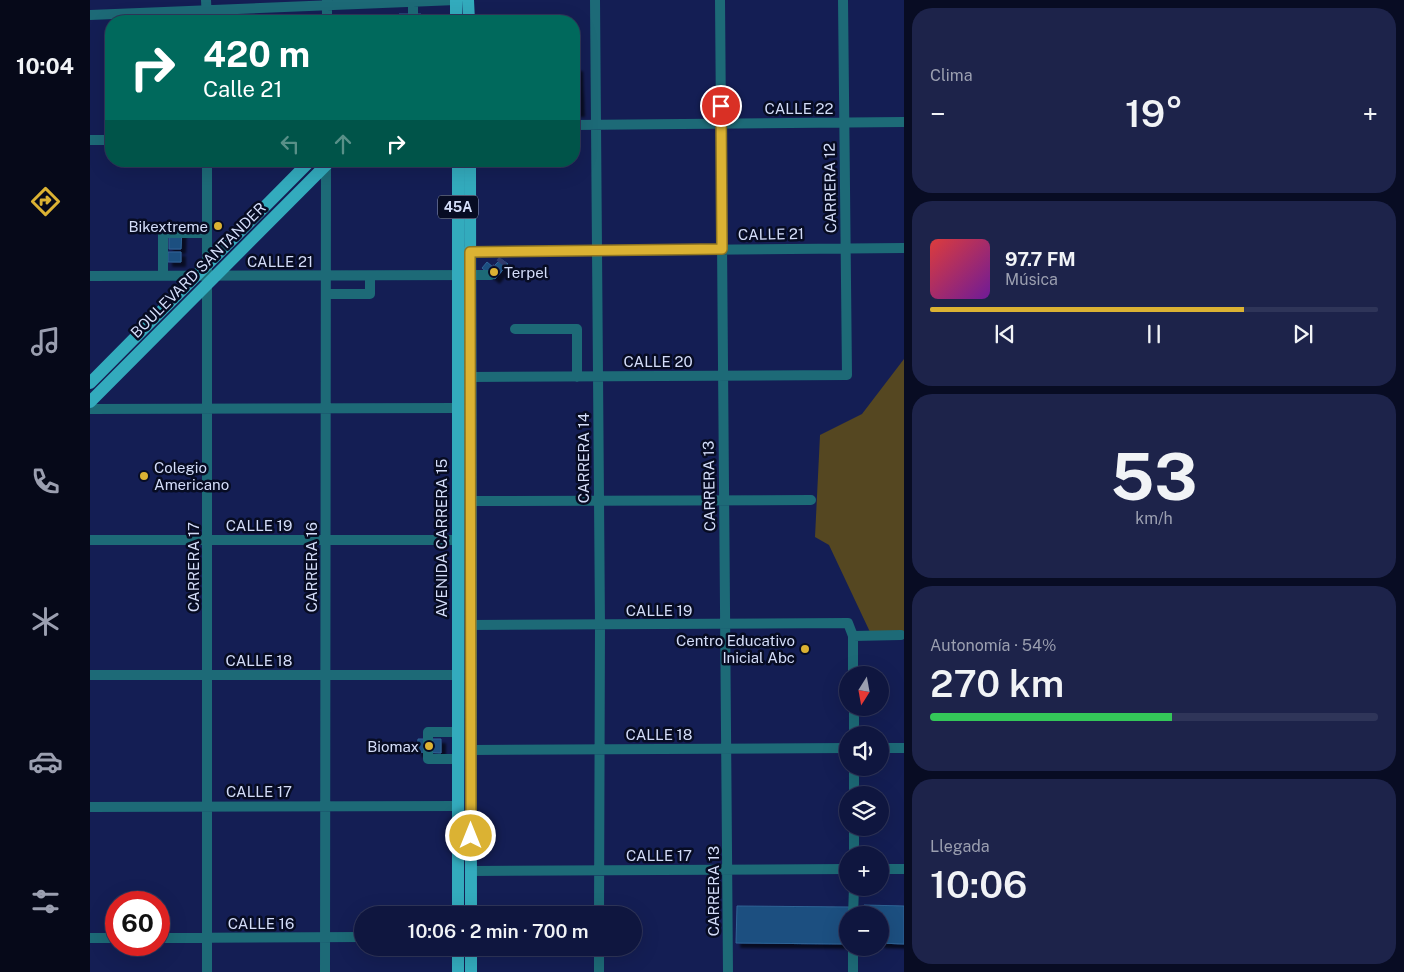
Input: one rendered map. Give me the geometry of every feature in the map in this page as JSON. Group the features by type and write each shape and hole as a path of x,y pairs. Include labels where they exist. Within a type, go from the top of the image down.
{"main road":[{"path":"454,15 456,0"},
{"path":"468,0 469,15"},
{"name":"BOULEVARD SANTANDER","path":"90,402 305,167"},
{"name":"BOULEVARD SANTANDER","path":"90,383 322,167"},
{"name":"AVENIDA CARRERA 15","path":"458,167 464,276 458,408 458,906"},
{"name":"AVENIDA CARRERA 15","path":"464,252 470,167"},
{"name":"AVENIDA CARRERA 15","path":"464,276 470,377 471,906"},
{"path":"458,956 458,972"},
{"path":"471,956 471,972"}],"street":[{"path":"90,15 207,5 456,0"},
{"name":"CARRERA 14","path":"595,0 600,625 599,906"},
{"name":"CARRERA 13","path":"720,0 728,972"},
{"name":"CARRERA 12","path":"843,0 847,375"},
{"path":"413,2 414,14"},
{"name":"CALLE 22","path":"580,125 904,122"},
{"path":"90,140 105,140"},
{"name":"CARRERA 17","path":"207,167 207,972"},
{"name":"CARRERA 16","path":"326,972 327,167"},
{"path":"163,276 163,233 207,233"},
{"name":"CALLE 21","path":"464,252 904,248"},
{"path":"503,260 511,252"},
{"name":"CALLE 21","path":"90,276 491,275"},
{"path":"326,294 370,294 370,276"},
{"path":"515,329 577,329 577,377"},
{"name":"CALLE 20","path":"470,377 847,375"},
{"path":"90,409 458,408"},
{"path":"470,501 811,500"},
{"name":"CALLE 19","path":"90,540 458,540"},
{"name":"CALLE 19","path":"470,626 848,623 853,636"},
{"path":"853,666 853,636 901,635"},
{"name":"CALLE 18","path":"90,675 458,675"},
{"path":"458,732 428,732 428,759 458,759"},
{"name":"CALLE 18","path":"471,750 839,748"},
{"path":"889,748 904,748"},
{"name":"CALLE 17","path":"90,807 458,806"},
{"name":"CALLE 17","path":"471,871 839,869"},
{"path":"889,869 904,869"},
{"name":"CALLE 16","path":"170,938 354,937"},
{"path":"90,938 105,938"},
{"path":"599,956 599,972"},
{"path":"853,956 853,972"}],"shaded area":[{"path":"904,359 904,633 870,632 829,545 815,537 820,435 862,414"}],"building":[{"path":"399,14 421,14 421,15"},
{"path":"169,228 182,228 181,249 169,249"},
{"path":"168,252 181,252 181,262 168,262"},
{"name":"Terpel","path":"501,259 508,264 495,279 482,268 487,262 493,267"},
{"name":"Biomax","path":"418,739 441,739 441,753 417,752"},
{"path":"864,905 904,906 904,944 889,943 889,906"},
{"path":"737,906 839,907 839,944 736,943"}],"tunnel":[{"path":"491,275 503,260"}],"place":[{"name":"Bikextreme","path":"218,226"},
{"name":"Terpel","path":"494,272"},
{"name":"Colegio Americano","path":"144,476"},
{"name":"Centro Educativo Inicial Abc","path":"805,649"},
{"name":"Biomax","path":"429,746"}],"route":[{"path":"471,836 470,252 722,249 721,106"}]}
